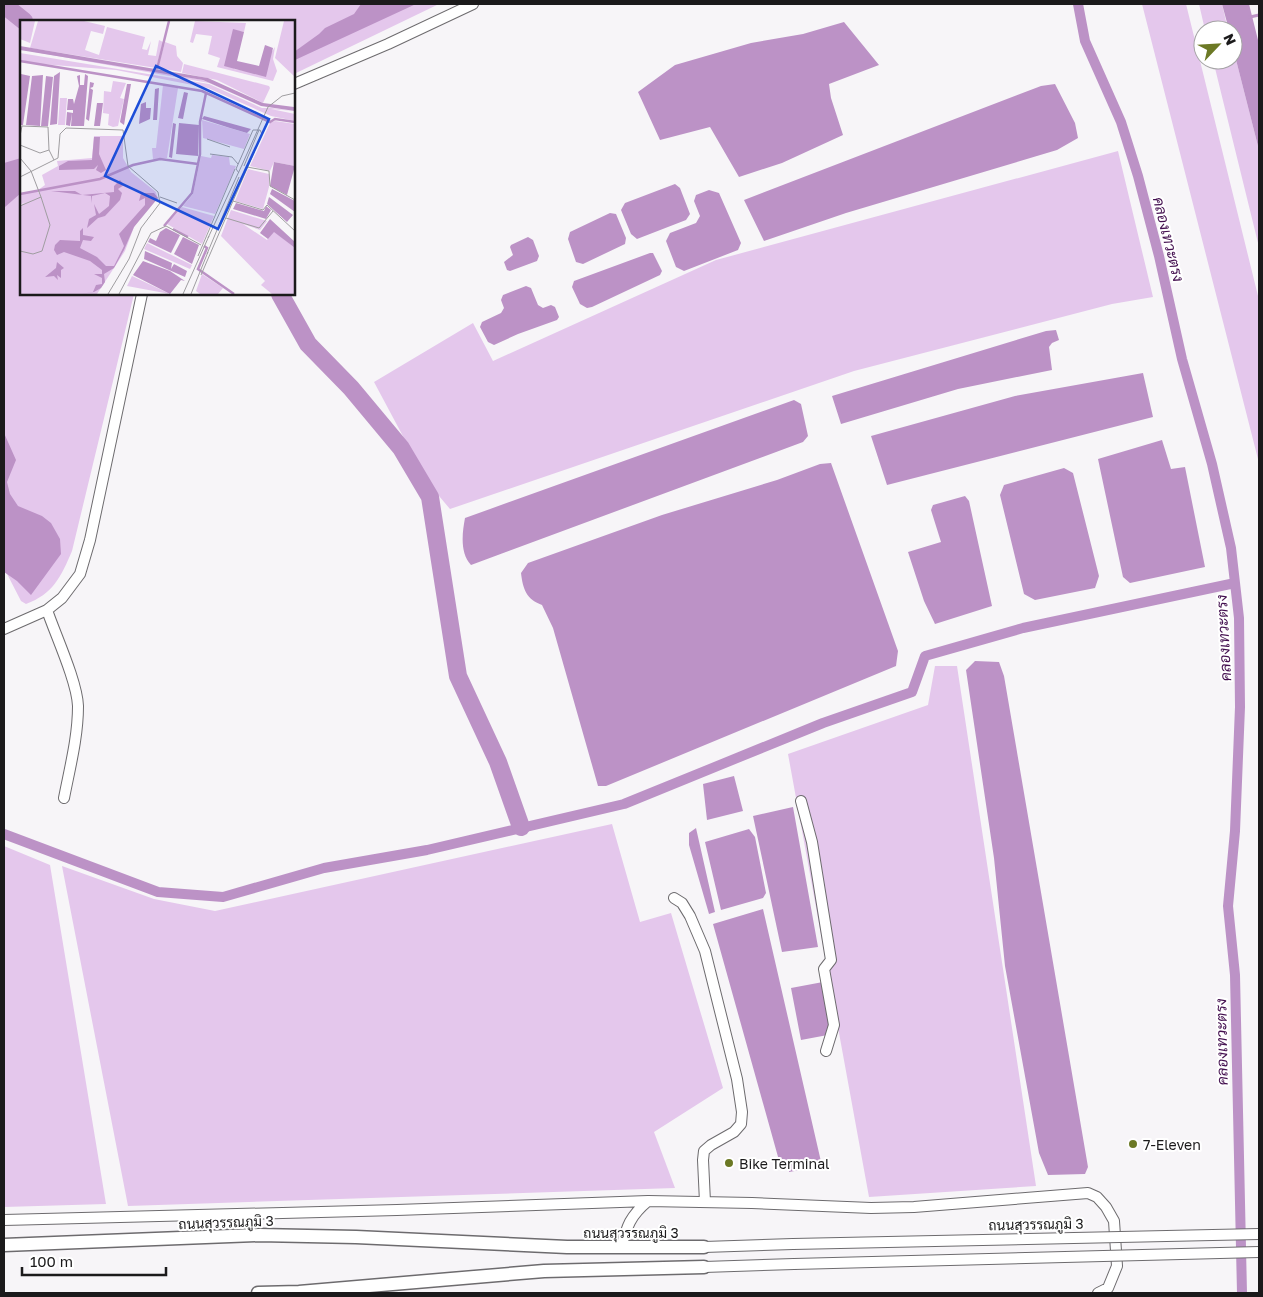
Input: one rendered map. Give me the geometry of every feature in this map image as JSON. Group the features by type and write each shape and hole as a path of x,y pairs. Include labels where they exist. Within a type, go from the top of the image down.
{"main road":[{"name":"ถนนสุวรรณภูมิ 3","path":"4,1244 249,1236 309,1236 621,1248 704,1247"},
{"path":"258,1293 304,1292 544,1271 704,1267"}],"street":[{"path":"295,84 388,44 473,4"},
{"path":"4,629 46,610 62,598 80,574 90,540 142,295"},
{"path":"46,610 70,673 78,705 75,743 64,798"},
{"path":"801,801 812,842 831,960 824,969 834,1025 826,1051"},
{"path":"674,898 682,903 690,916 705,952 737,1079 742,1112 741,1124 734,1132 704,1151 705,1202"},
{"path":"4,1220 648,1202 705,1202 863,1208 906,1207 1088,1194 1097,1197 1106,1207 1114,1221 1117,1266 1108,1288 1098,1293"},
{"path":"621,1248 627,1225 637,1210 648,1202"},
{"name":"ถนนสุวรรณภูมิ 3","path":"704,1247 1259,1234"},
{"path":"704,1267 1259,1252"}],"shaded area":[{"path":"4,4 439,4 295,74 295,20 20,20 20,295 134,295 72,551 64,569 50,590 26,604 21,601 4,568"},
{"path":"361,4 416,4 295,60 295,51 325,28 354,14"},
{"path":"1142,4 1186,4 1193,32 1193,70 1202,70 1259,300 1259,463"},
{"path":"1199,4 1222,4 1226,20 1203,20"},
{"path":"1222,4 1249,4 1259,44 1259,150 1239,70 1243,70 1243,20 1226,20"},
{"path":"844,22 879,65 829,84 831,98 843,135 782,163 739,177 710,127 660,140 638,92 675,65 751,43 803,34"},
{"path":"1215,70 1239,70 1259,150 1259,247"},
{"path":"1055,84 1075,123 1078,138 1057,150 846,213 764,241 744,200 1041,86"},
{"path":"1118,151 1153,297 1112,304 854,371 450,509 428,483 374,382 473,323 493,361 716,260"},
{"path":"20,158 20,194 5,207 4,214 4,163"},
{"path":"675,184 680,188 690,214 686,220 637,239 631,234 621,210 625,203"},
{"path":"709,190 719,193 741,243 738,250 684,271 676,267 666,241 670,233 696,223 700,216 694,201 696,195"},
{"path":"610,213 616,214 626,238 625,244 583,264 576,262 568,239 570,232"},
{"path":"528,237 533,240 539,256 537,261 510,271 507,270 504,262 513,255 511,245"},
{"path":"653,253 662,271 660,275 592,307 587,308 580,304 572,287 574,281"},
{"path":"526,286 531,288 538,305 543,308 551,305 555,307 559,317 557,320 494,345 488,342 480,327 482,322 501,313 504,308 501,300 503,295"},
{"path":"1056,330 1059,340 1052,343 1049,347 1052,370 958,389 841,424 832,396 1046,331"},
{"path":"1143,373 1153,417 887,485 871,436 1015,396"},
{"path":"794,400 801,404 808,436 803,442 471,565 467,560 463,549 465,518"},
{"path":"4,433 16,460 7,482 10,494 18,506 42,516 51,523 60,539 61,554 31,595 17,581 4,572"},
{"path":"1162,440 1171,469 1185,467 1205,567 1130,583 1123,577 1098,459"},
{"path":"831,463 898,651 896,666 606,786 598,786 553,628 542,605 532,600 524,589 521,573 528,563 662,515 777,480 820,464"},
{"path":"1064,468 1073,473 1099,576 1095,588 1035,600 1024,594 1000,495 1004,485"},
{"path":"965,496 969,501 992,606 935,624 924,601 908,552 941,542 931,510 933,505"},
{"path":"975,661 999,662 1004,676 1088,1167 1085,1174 1048,1175 1039,1153 1005,966 994,858 966,670"},
{"path":"935,666 957,666 1036,1186 869,1197 788,754 928,705"},
{"path":"734,776 743,811 707,820 703,784"},
{"path":"793,807 818,947 782,952 753,816"},
{"path":"612,824 640,922 671,913 723,1088 654,1132 675,1188 128,1206 62,866 154,899 215,911"},
{"path":"696,828 715,912 709,914 689,845 689,833"},
{"path":"749,829 755,837 766,893 763,898 721,910 705,842"},
{"path":"4,846 50,865 106,1204 4,1207"},
{"path":"763,909 822,1166 789,1172 789,1163 780,1164 713,924"},
{"path":"823,982 833,1034 801,1040 791,988"}],"waterway":[{"name":"คลองเทวะตรง","path":"1078,4 1085,41 1121,122 1138,176 1159,256 1182,359 1212,464 1231,548 1239,618 1240,707 1235,831 1228,906 1235,975 1242,1293"},
{"path":"4,5 23,20"},
{"path":"1250,17 1259,15"},
{"path":"281,295 308,344 351,388 401,448 430,497 458,676 498,762 521,827"},
{"path":"4,834 158,892 223,897 324,868 427,850 624,804 823,723 912,692 925,656 1023,628 1235,583"}],"place":[{"name":"7-Eleven","path":"1133,1144"},
{"name":"Bike Terminal","path":"729,1163"}]}
